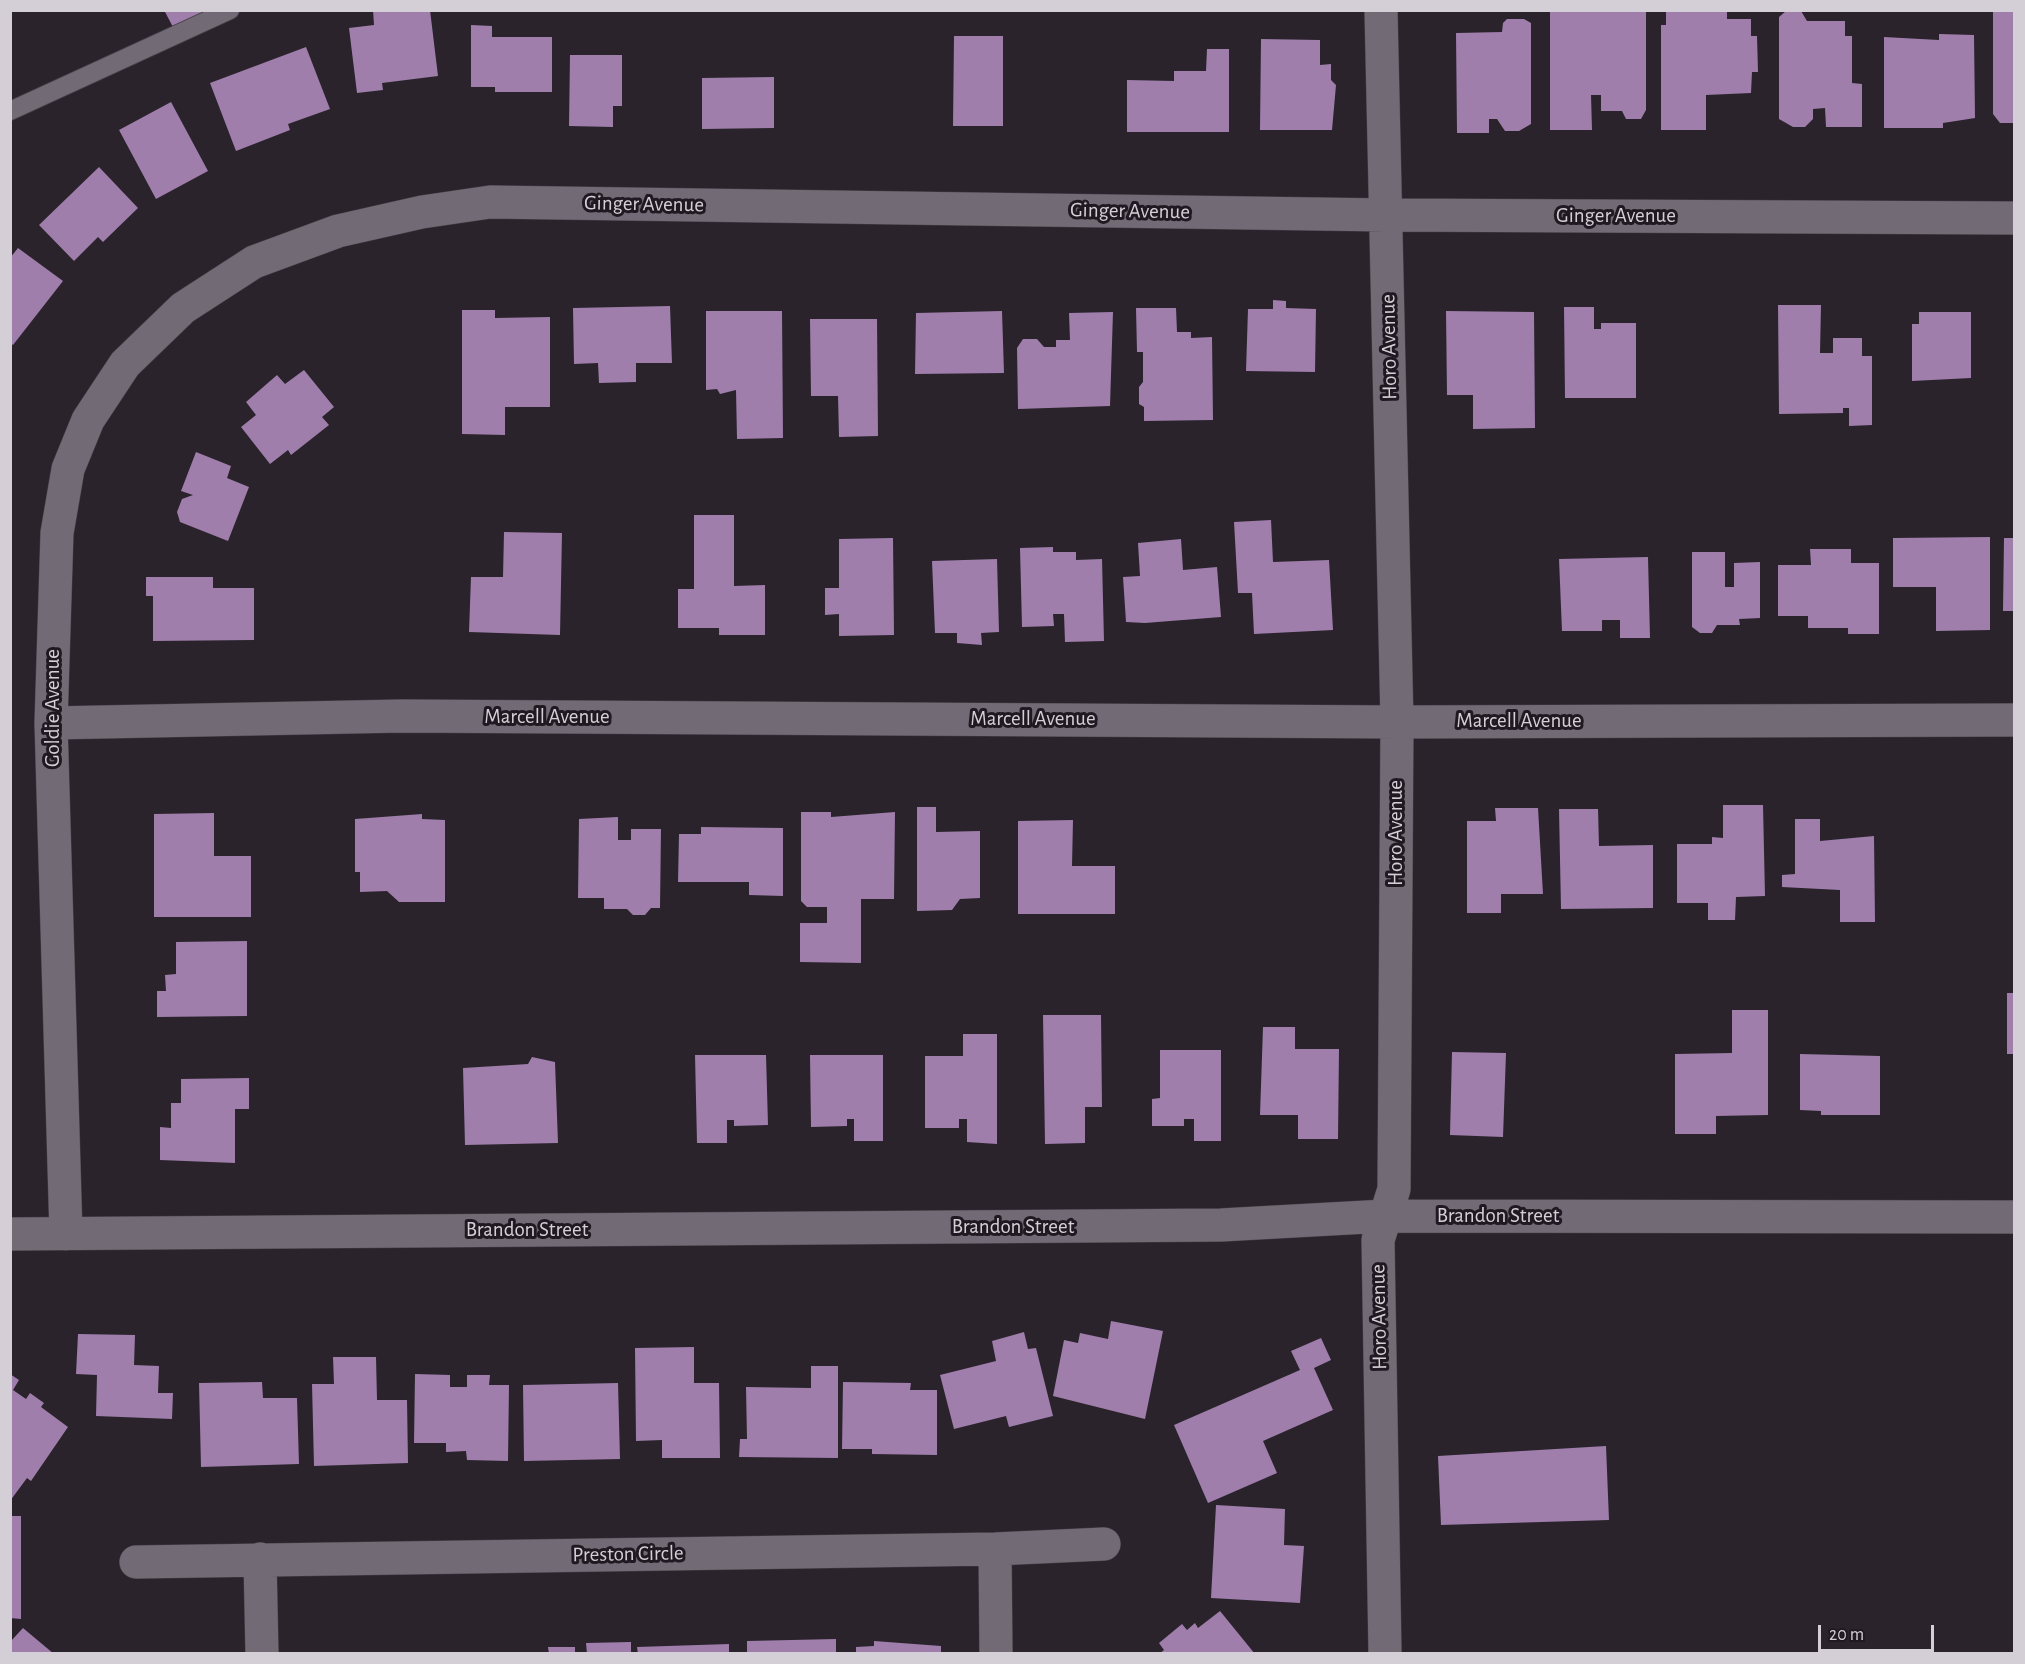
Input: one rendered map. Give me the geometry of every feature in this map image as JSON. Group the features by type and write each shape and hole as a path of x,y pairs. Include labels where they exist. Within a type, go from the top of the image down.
{"street":[{"name":"Horo Avenue","path":"1381,10 1397,722 1394,1189 1378,1240 1385,1653"},
{"name":"Ginger Avenue","path":"254,262 338,231 422,212 490,202 1386,215 2014,218"},
{"name":"Goldie Avenue","path":"66,1234 51,723 57,533 68,470 88,420 125,364 183,308 254,262"},
{"name":"Marcell Avenue","path":"51,723 402,716 1397,722 2014,720"},
{"name":"Brandon Street","path":"10,1234 1221,1225 1385,1216 2014,1217"},
{"name":"Preston Circle","path":"136,1562 995,1549 1104,1544"},
{"path":"995,1549 996,1653"},
{"path":"260,1560 262,1653"}],"lane":[{"path":"10,111 230,10"}],"building":[{"path":"164,10 204,10 206,13 174,29"},
{"path":"373,10 430,10 438,76 382,83 383,90 357,93 349,28 374,25"},
{"path":"1550,10 1646,10 1646,110 1641,119 1626,119 1622,111 1601,111 1601,95 1591,95 1592,130 1550,130"},
{"path":"1666,10 1727,10 1727,19 1751,19 1751,36 1757,36 1758,72 1752,72 1751,93 1706,95 1706,130 1661,130 1661,25 1666,25"},
{"path":"1993,10 2014,11 2014,123 2000,123 1993,114"},
{"path":"1786,11 1801,11 1807,21 1845,21 1845,36 1852,36 1852,83 1862,84 1862,127 1826,127 1825,108 1813,109 1813,119 1805,127 1793,127 1779,119 1779,17"},
{"path":"1507,19 1524,19 1531,23 1531,124 1519,131 1505,131 1497,119 1489,119 1489,133 1457,133 1456,33 1502,32 1503,23"},
{"path":"471,25 492,26 492,37 552,37 552,92 495,92 495,87 471,87"},
{"path":"1939,34 1974,35 1975,118 1943,123 1943,128 1884,128 1884,37 1939,40"},
{"path":"954,36 1003,36 1003,126 953,126"},
{"path":"1261,39 1320,40 1320,65 1331,64 1331,80 1336,85 1332,130 1260,130"},
{"path":"306,47 330,109 288,124 290,130 236,151 210,83"},
{"path":"1207,49 1229,49 1229,132 1127,132 1127,80 1174,81 1174,71 1206,71"},
{"path":"570,55 622,55 622,106 613,106 613,127 569,126"},
{"path":"774,77 774,128 702,129 702,78"},
{"path":"171,102 208,171 156,199 119,130"},
{"path":"99,167 138,208 103,242 98,237 74,261 39,225"},
{"path":"18,248 63,281 13,345 10,343 10,258"},
{"path":"1273,300 1286,301 1286,308 1316,309 1315,372 1246,371 1248,309 1273,309"},
{"path":"1778,305 1821,305 1820,353 1833,353 1833,338 1862,338 1862,356 1872,356 1872,425 1849,426 1849,408 1843,408 1843,413 1779,414"},
{"path":"670,306 672,363 636,363 636,382 599,383 598,363 574,364 573,308"},
{"path":"1564,307 1594,307 1594,329 1601,329 1601,323 1636,323 1636,398 1565,398"},
{"path":"1136,308 1176,308 1177,332 1191,332 1191,338 1212,337 1213,420 1144,421 1144,407 1139,404 1139,387 1143,382 1143,352 1137,352"},
{"path":"462,310 495,310 495,318 550,317 550,407 505,407 505,435 462,434"},
{"path":"706,311 782,311 783,438 737,439 736,390 720,394 717,389 706,390"},
{"path":"1002,311 1004,373 915,374 916,313"},
{"path":"1446,311 1534,312 1535,428 1473,429 1473,395 1447,395"},
{"path":"1113,312 1110,406 1018,409 1017,348 1023,339 1037,339 1044,347 1056,347 1056,340 1070,340 1069,313"},
{"path":"1919,312 1971,312 1971,378 1912,381 1912,324 1919,324"},
{"path":"810,319 877,319 878,436 839,437 838,396 811,396"},
{"path":"304,370 334,407 322,417 329,425 291,455 288,450 270,464 241,427 256,415 246,402 277,375 285,384"},
{"path":"196,452 231,466 227,478 249,487 228,541 180,522 177,512 182,499 193,495 181,491"},
{"path":"694,515 734,515 734,586 765,585 765,635 719,635 719,628 678,628 678,589 694,589"},
{"path":"1271,520 1273,562 1329,560 1333,630 1254,634 1252,593 1238,593 1234,522"},
{"path":"504,532 562,533 560,635 469,632 471,577 503,577"},
{"path":"1990,537 1990,630 1936,631 1936,587 1893,587 1893,538"},
{"path":"893,538 894,635 839,636 839,614 825,615 825,588 839,588 839,539"},
{"path":"2004,538 2014,538 2014,611 2003,611"},
{"path":"1181,539 1183,570 1217,567 1221,617 1145,623 1126,622 1123,577 1140,576 1138,543"},
{"path":"1053,547 1053,552 1076,552 1076,560 1102,559 1104,641 1065,642 1064,614 1053,614 1054,626 1022,627 1020,548"},
{"path":"1810,549 1851,549 1851,563 1879,563 1879,634 1848,634 1848,628 1808,628 1808,616 1778,616 1778,565 1811,565"},
{"path":"1692,552 1725,552 1725,587 1734,587 1734,563 1760,562 1760,618 1739,619 1740,625 1717,625 1712,633 1700,633 1692,627"},
{"path":"1648,557 1650,638 1620,638 1620,620 1602,620 1602,631 1562,631 1559,559"},
{"path":"997,559 999,632 981,633 982,645 957,643 957,633 935,633 932,561"},
{"path":"146,577 213,577 213,588 254,588 254,640 153,641 153,596 146,596"},
{"path":"1723,805 1763,805 1765,896 1736,897 1735,920 1708,920 1708,903 1677,903 1677,844 1712,844 1712,837 1723,838"},
{"path":"917,807 936,807 936,832 980,831 980,898 960,899 952,910 917,911"},
{"path":"1495,808 1538,808 1543,894 1501,894 1501,913 1467,913 1467,821 1496,821"},
{"path":"1559,809 1598,809 1599,846 1653,845 1653,908 1561,909"},
{"path":"801,812 831,812 831,817 895,812 894,899 861,899 861,963 800,962 800,923 827,923 827,907 807,907 801,901"},
{"path":"214,813 214,856 251,856 251,917 154,917 154,814"},
{"path":"422,814 422,819 445,820 445,902 399,902 387,891 360,892 360,872 355,872 355,819"},
{"path":"618,817 618,840 631,840 631,829 661,829 660,908 651,908 645,915 633,915 627,909 604,909 604,898 578,898 579,819"},
{"path":"1795,819 1820,819 1820,841 1874,836 1875,922 1840,922 1840,890 1782,887 1782,875 1795,874"},
{"path":"1073,820 1072,866 1115,866 1115,914 1018,914 1018,821"},
{"path":"701,827 783,828 783,896 749,895 749,882 678,882 679,834 701,834"},
{"path":"247,941 247,1016 157,1017 157,991 166,991 165,975 176,974 176,942"},
{"path":"2007,993 2014,993 2014,1054 2007,1054"},
{"path":"1732,1010 1768,1010 1768,1115 1716,1116 1716,1134 1675,1134 1675,1054 1732,1053"},
{"path":"1043,1015 1101,1015 1102,1107 1085,1107 1085,1143 1045,1144"},
{"path":"1263,1027 1295,1027 1295,1049 1339,1049 1338,1139 1298,1139 1298,1115 1260,1115"},
{"path":"963,1034 997,1034 997,1144 967,1142 967,1119 959,1119 959,1128 925,1128 925,1056 963,1056"},
{"path":"1160,1050 1221,1050 1221,1141 1194,1141 1194,1119 1184,1119 1184,1126 1152,1126 1152,1099 1160,1098"},
{"path":"1452,1052 1506,1053 1503,1137 1450,1135"},
{"path":"1800,1054 1880,1056 1880,1115 1821,1115 1821,1111 1800,1110"},
{"path":"695,1055 766,1055 768,1125 734,1126 734,1120 727,1120 727,1143 697,1143"},
{"path":"810,1055 883,1055 883,1141 854,1141 854,1119 847,1119 847,1126 811,1127"},
{"path":"532,1057 555,1062 558,1143 465,1145 463,1068 528,1064"},
{"path":"249,1078 249,1109 235,1109 235,1163 160,1160 160,1127 171,1128 171,1103 181,1103 181,1079"},
{"path":"1111,1321 1163,1331 1145,1419 1053,1396 1064,1340 1078,1343 1080,1333 1108,1339"},
{"path":"1024,1332 1028,1349 1036,1348 1053,1416 1009,1427 1006,1416 954,1429 940,1375 996,1361 992,1341"},
{"path":"78,1334 135,1335 134,1365 159,1366 158,1393 173,1393 172,1419 96,1416 97,1375 76,1374"},
{"path":"1321,1338 1331,1360 1314,1368 1333,1410 1263,1441 1277,1473 1208,1503 1174,1425 1300,1370 1291,1351"},
{"path":"694,1347 694,1383 719,1383 720,1458 662,1458 662,1440 636,1441 635,1348"},
{"path":"333,1357 376,1357 377,1400 407,1400 408,1463 314,1466 312,1384 334,1384"},
{"path":"811,1366 838,1366 838,1458 739,1457 740,1439 747,1439 746,1387 811,1388"},
{"path":"10,1374 19,1380 13,1390 26,1399 30,1393 44,1403 41,1407 68,1427 31,1481 27,1478 10,1501"},
{"path":"415,1374 450,1375 450,1387 467,1387 467,1375 490,1375 489,1385 509,1385 508,1461 467,1460 466,1451 446,1452 446,1443 414,1443"},
{"path":"262,1382 263,1398 297,1398 299,1464 201,1467 199,1383"},
{"path":"843,1382 911,1383 910,1390 937,1390 937,1455 872,1454 872,1449 842,1449"},
{"path":"618,1383 620,1459 524,1461 523,1385"},
{"path":"1606,1446 1609,1520 1441,1525 1438,1456"},
{"path":"1216,1505 1285,1509 1284,1545 1304,1546 1300,1603 1211,1598"},
{"path":"10,1516 21,1516 21,1619 10,1618"},
{"path":"1220,1611 1255,1654 1159,1654 1164,1650 1159,1643 1182,1624 1187,1630 1195,1623 1198,1628"},
{"path":"23,1628 54,1654 10,1654 10,1642"},
{"path":"836,1639 836,1654 747,1654 747,1641"},
{"path":"874,1641 941,1646 941,1654 856,1654 856,1647 874,1646"},
{"path":"631,1642 631,1654 587,1654 586,1643"},
{"path":"729,1644 729,1654 638,1654 637,1647"},
{"path":"548,1647 575,1647 575,1654 549,1654"}]}
